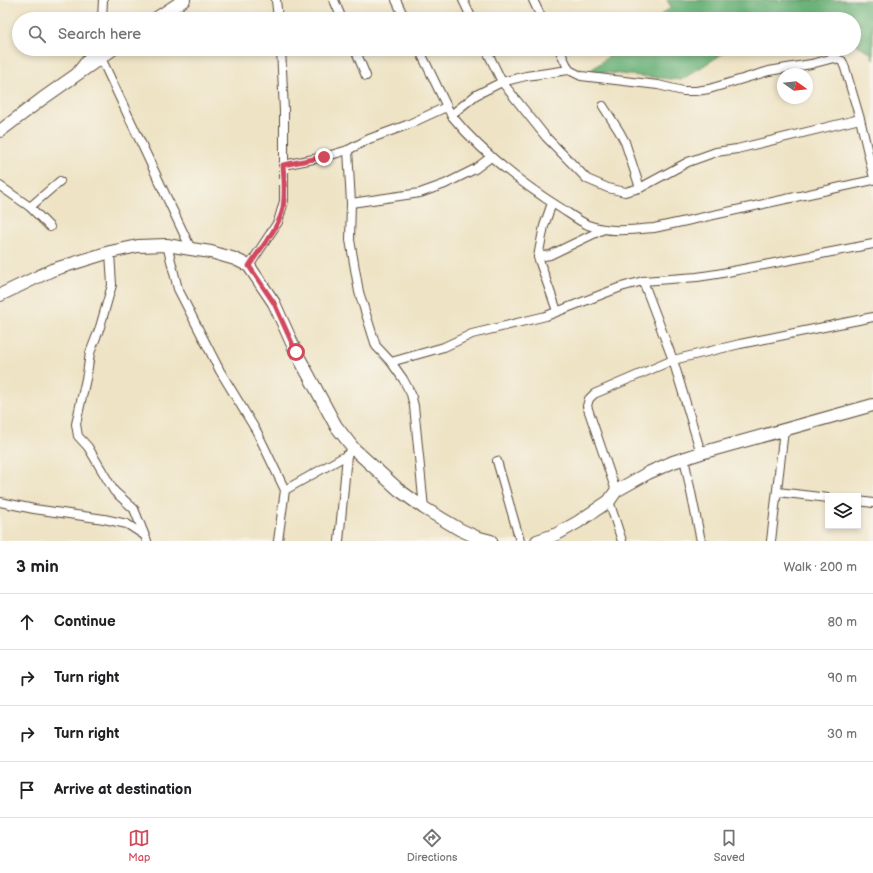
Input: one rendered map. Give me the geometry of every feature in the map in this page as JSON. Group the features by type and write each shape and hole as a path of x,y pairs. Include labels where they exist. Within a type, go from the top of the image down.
{"main road":[{"path":"166,12 184,0"},
{"path":"0,130 72,78 94,56"},
{"path":"0,295 52,270 110,252 138,246 167,246 211,252 235,259 249,266 274,303 296,352 351,452 424,508 470,534 491,541"},
{"path":"537,541 557,534 648,473 684,458 873,405"}],"street":[{"path":"102,12 103,0"},
{"path":"276,0 277,12"},
{"path":"334,0 339,12"},
{"path":"396,0 402,12"},
{"path":"463,0 469,12"},
{"path":"533,0 539,12"},
{"path":"98,56 191,249"},
{"path":"249,266 278,222 284,202 284,111 281,56"},
{"path":"357,56 366,76"},
{"path":"422,56 446,107 466,134 491,157 552,203 587,225 604,229 635,230 654,228 873,180"},
{"path":"489,56 502,82 546,137 587,179 608,188 625,192 640,188 688,162 716,152 860,118"},
{"path":"562,56 569,70"},
{"path":"451,115 476,95 502,82 526,76 569,70 581,76 658,85 684,91 696,91 709,89 769,71 811,64 834,58 842,61 845,68 860,118 873,174"},
{"path":"602,106 625,142 640,188"},
{"path":"283,165 324,157 348,150 369,139 407,125 446,107"},
{"path":"348,150 351,204 350,240 359,292 376,346 391,362 411,394 414,406 424,508"},
{"path":"351,204 420,193 445,184 475,169 491,157"},
{"path":"30,207 60,181"},
{"path":"0,186 30,207 50,227"},
{"path":"552,203 544,226 538,257 557,311"},
{"path":"538,257 550,255 604,229"},
{"path":"391,362 444,347 472,334 546,316 621,287 644,281 717,274 873,244"},
{"path":"167,246 178,289 220,371 257,432 284,490 278,541"},
{"path":"110,252 112,285 100,326 90,353 86,380 76,424 78,436 88,447 114,491 134,509 146,538"},
{"path":"644,281 673,360 701,453"},
{"path":"622,541 613,496 587,406 589,399 594,394 673,360 740,344 873,317"},
{"path":"771,541 778,492 784,430"},
{"path":"284,490 351,452"},
{"path":"339,541 351,452"},
{"path":"684,458 702,541"},
{"path":"497,460 520,541"},
{"path":"778,492 825,498"},
{"path":"861,501 873,503"},
{"path":"0,502 34,509 104,518 127,524 146,538"}],"green space":[{"path":"667,0 873,0 873,59 871,53 861,47 861,12 665,12 671,7"},
{"path":"609,56 719,56 681,80 590,71"}],"route":[{"path":"296,352 274,303 249,266 278,222 282,212 284,202 283,165 324,157"}]}
